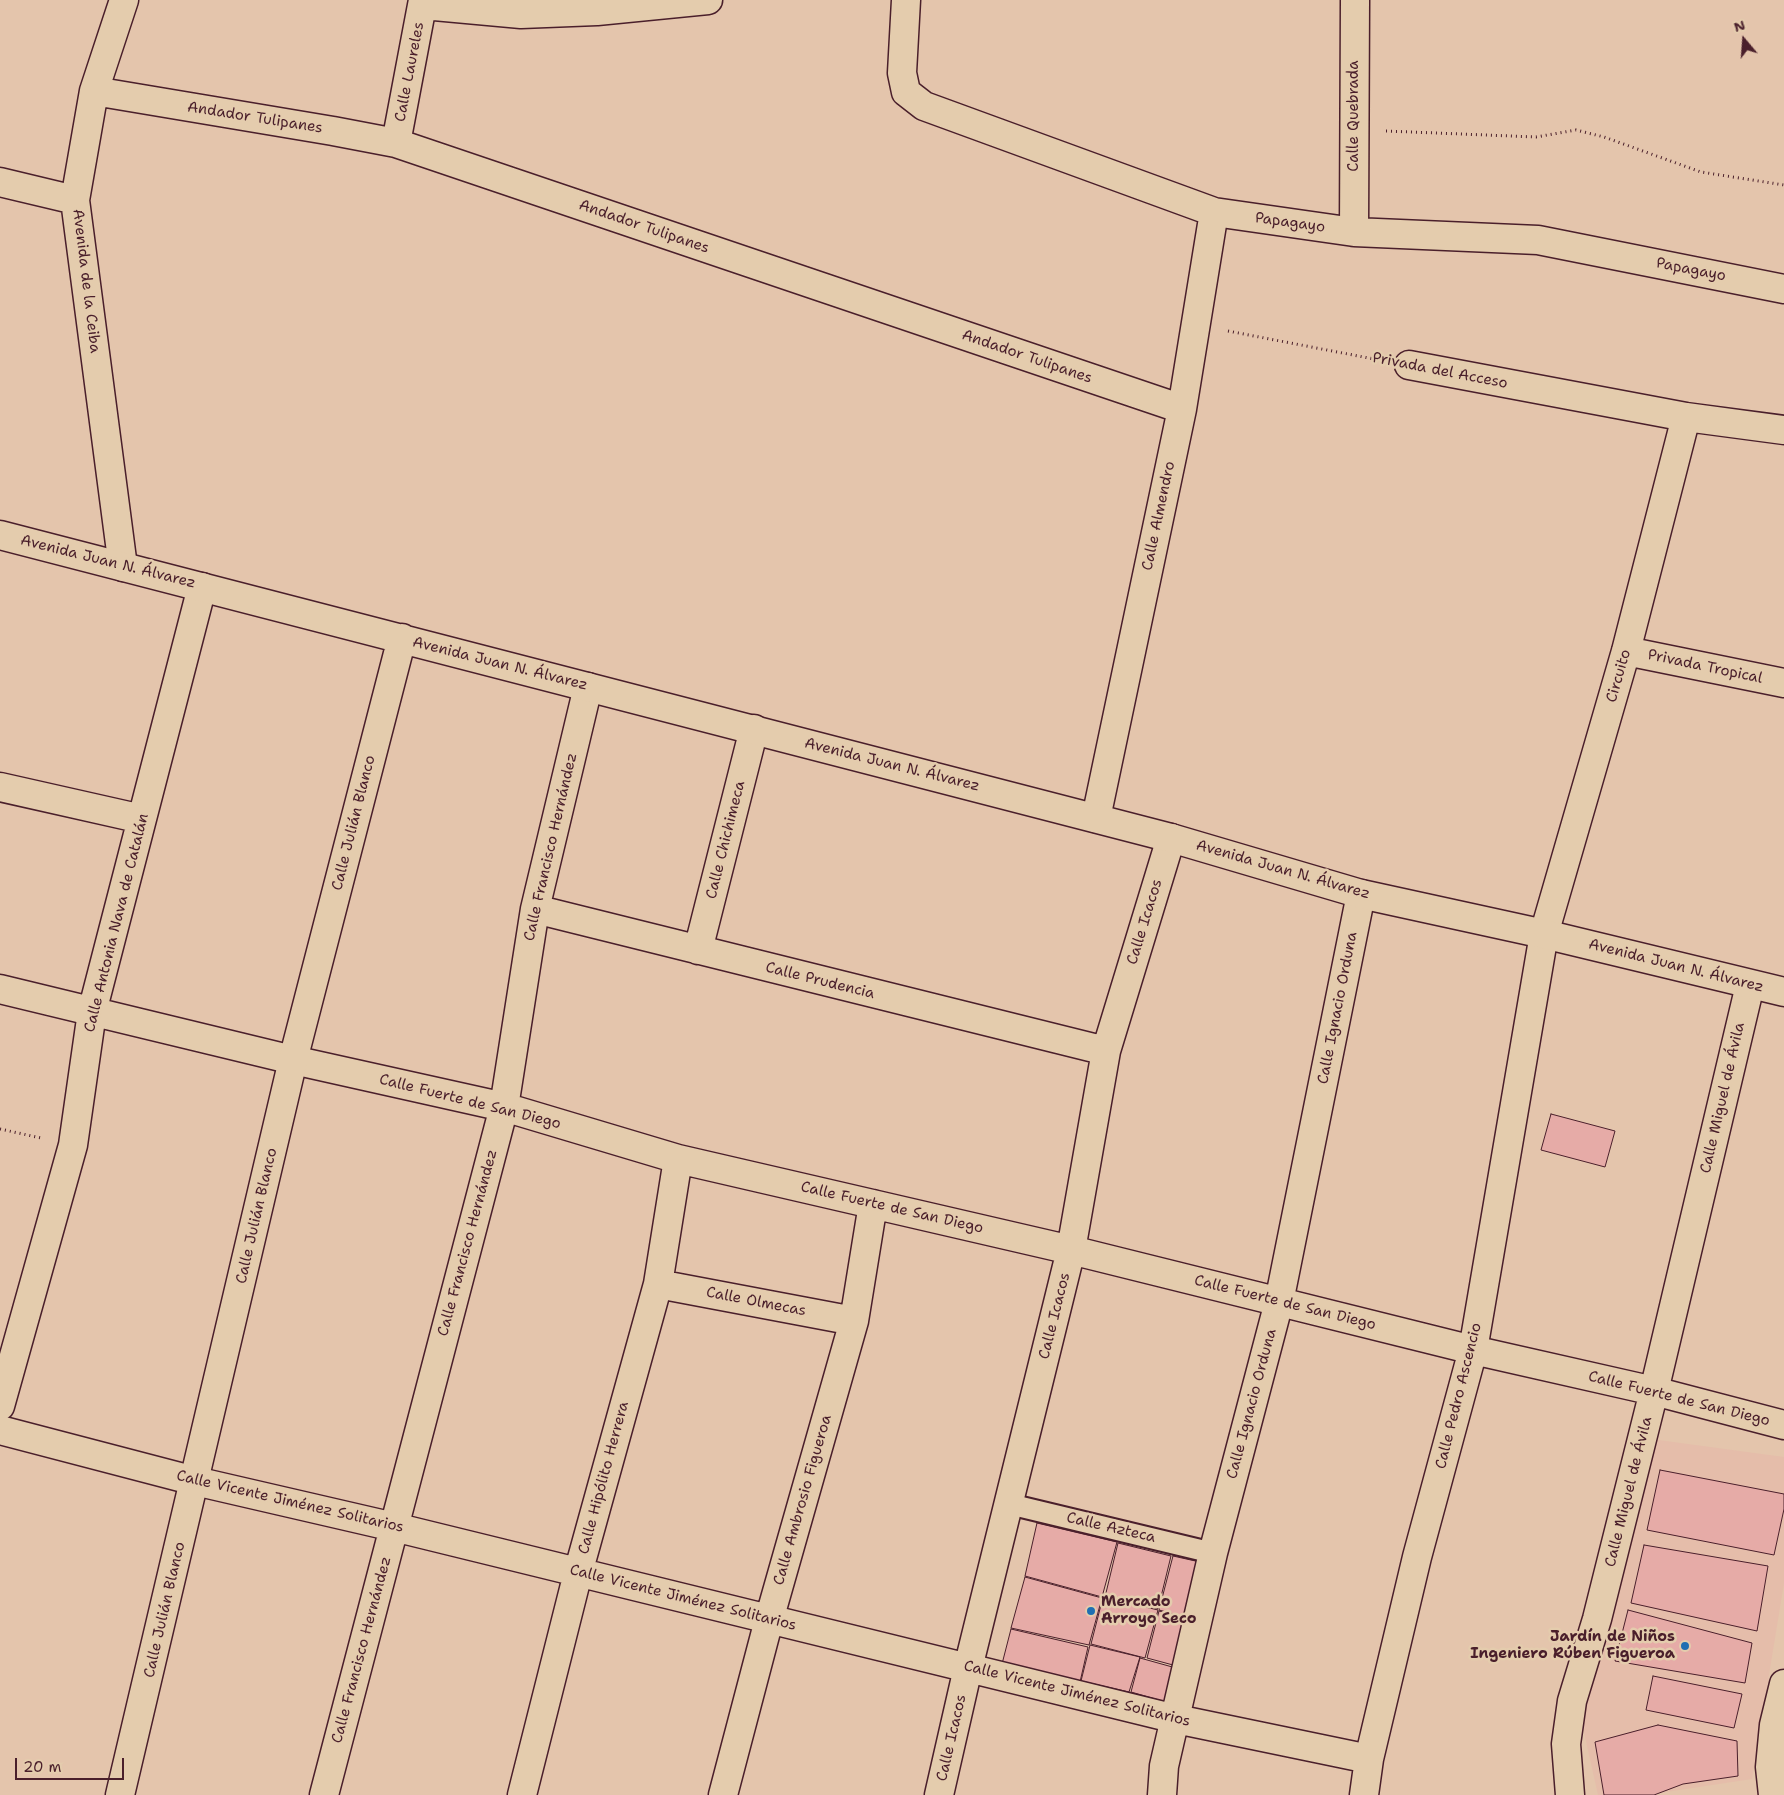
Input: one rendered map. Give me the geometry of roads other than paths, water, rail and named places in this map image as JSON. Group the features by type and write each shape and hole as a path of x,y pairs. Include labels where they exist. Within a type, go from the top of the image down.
{"street":[{"name":"Avenida de la Ceiba","path":"123,567 75,200 94,91 124,0"},
{"path":"423,3 521,14 598,6 708,0"},
{"name":"Papagayo","path":"906,0 902,73 906,92 924,106 1214,212 1354,232 1538,240 1784,289"},
{"name":"Calle Quebrada","path":"1354,232 1355,0"},
{"name":"Calle Laureles","path":"396,144 423,3"},
{"name":"Andador Tulipanes","path":"94,91 334,131 396,144 1182,409"},
{"path":"0,182 75,200"},
{"name":"Calle Almendro","path":"1096,818 1182,409 1214,212"},
{"name":"Privada del Acceso","path":"1409,366 1686,417 1784,430"},
{"name":"Circuito","path":"1544,934 1626,651 1686,417"},
{"name":"Avenida Juan N. Álvarez","path":"0,535 1096,818 1361,894 1544,934 1784,992"},
{"name":"Calle Antonia Nava de Catalán","path":"0,1406 73,1145 92,1012 202,586"},
{"name":"Calle Julián Blanco","path":"120,1795 293,1060 402,638"},
{"name":"Privada Tropical","path":"1626,651 1784,683"},
{"name":"Calle Francisco Hernández","path":"324,1795 504,1107 535,909 588,686"},
{"name":"Calle Chichimeca","path":"698,950 754,730"},
{"path":"0,787 142,819"},
{"name":"Calle Icacos","path":"939,1795 968,1668 1071,1250 1106,1051 1171,838"},
{"name":"Calle Ignacio Orduna","path":"1162,1795 1164,1766 1213,1552 1279,1302 1361,894"},
{"name":"Calle Prudencia","path":"535,909 1106,1051"},
{"name":"Calle Pedro Ascencio","path":"1364,1795 1369,1759 1417,1557 1473,1350 1544,934"},
{"name":"Calle Miguel de Ávila","path":"1570,1795 1566,1744 1572,1701 1597,1619 1654,1391 1750,985"},
{"name":"Calle Fuerte de San Diego","path":"0,989 293,1060 504,1107 678,1158 1071,1250 1473,1350 1654,1391 1784,1425"},
{"name":"Calle Hipólito Herrera","path":"522,1795 578,1572 658,1284 678,1158"},
{"name":"Calle Ambrosio Figueroa","path":"722,1795 769,1620 854,1321 873,1204"},
{"name":"Calle Olmecas","path":"658,1284 854,1321"},
{"name":"Calle Vicente Jiménez Solitarios","path":"0,1430 195,1481 394,1527 1176,1719 1369,1759"},
{"path":"1772,1795 1770,1767 1774,1725 1784,1684"}],"lane":[{"name":"Calle Azteca","path":"1009,1504 1213,1552"}],"place":[{"name":"Mercado Arroyo Seco","path":"1091,1611"},
{"name":"Jardín de Niños Ingeniero Rúben Figueroa","path":"1685,1646"}]}
